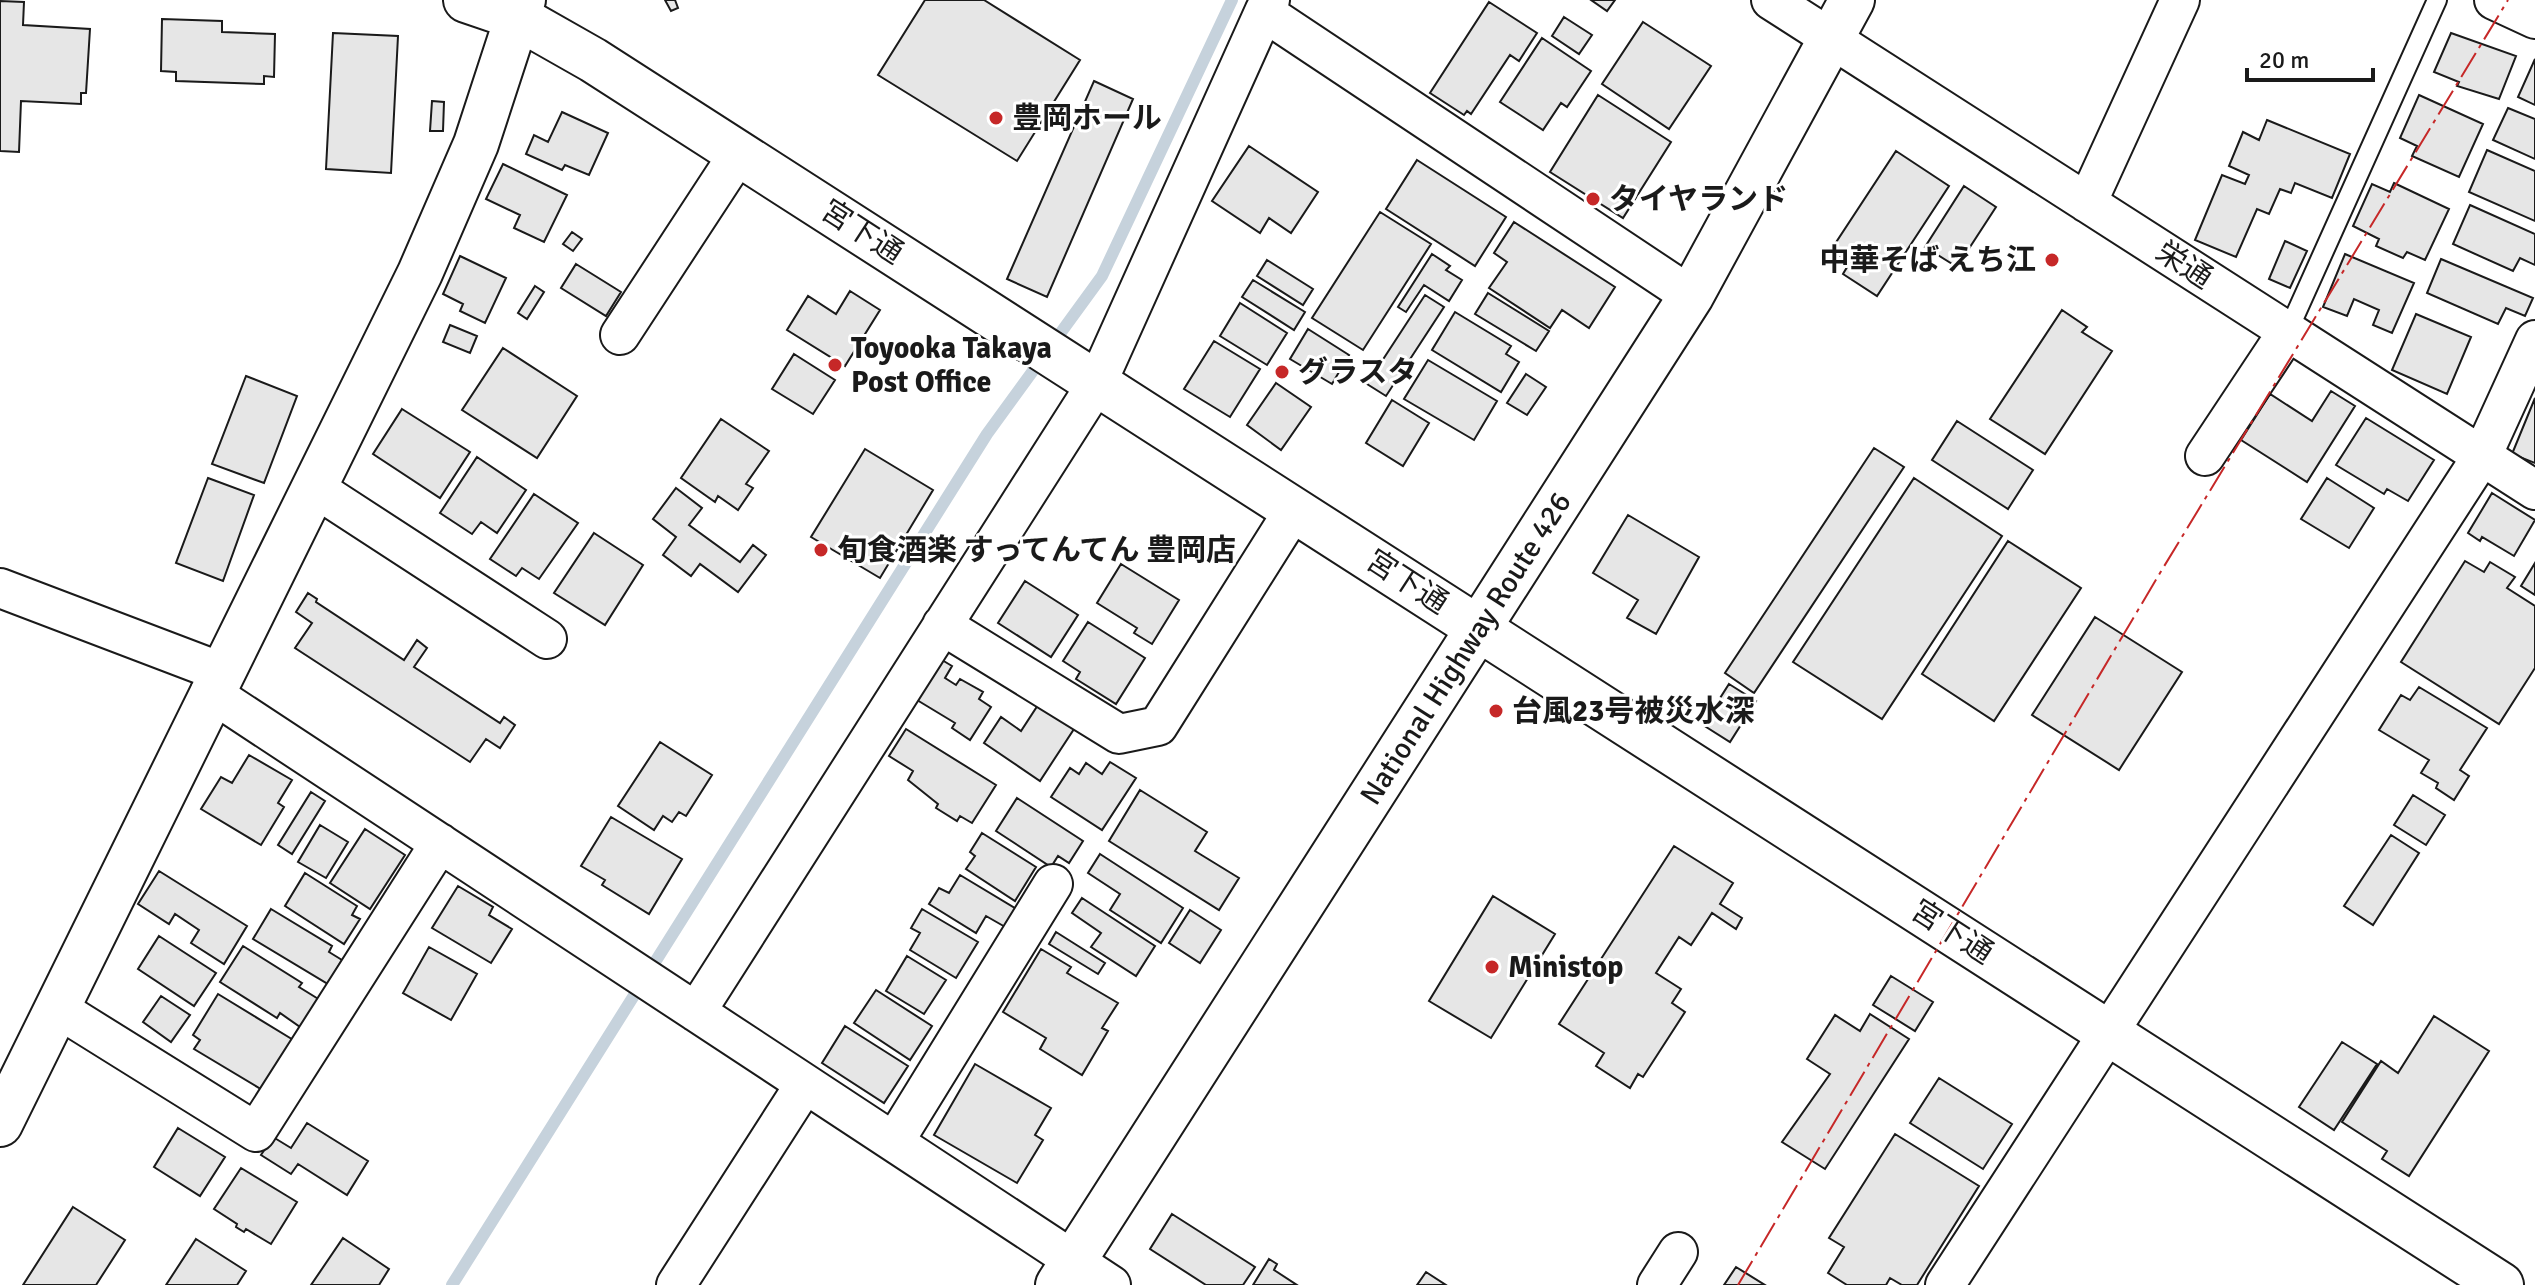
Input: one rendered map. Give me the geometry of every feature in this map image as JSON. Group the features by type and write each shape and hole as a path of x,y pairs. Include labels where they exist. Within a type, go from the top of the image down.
{"main road":[{"name":"宮下通","path":"466,0 516,6 593,60 2501,1285"},
{"name":"National Highway Route 426","path":"1065,1273 1480,630 1691,296 1833,40 1852,0"},
{"path":"0,1124 453,202 516,6"}],"street":[{"name":"栄通","path":"1771,0 2535,490"},
{"path":"2087,203 2180,0"},
{"path":"2494,0 2535,19"},
{"path":"683,1003 942,625 1085,375 1267,6 1691,296"},
{"path":"620,335 739,153"},
{"path":"2205,456 2288,331"},
{"path":"1945,1285 2482,456 2535,340"},
{"path":"315,488 547,639"},
{"path":"942,625 1119,734 1158,726 1294,510"},
{"path":"0,588 216,682 440,843 894,1142 1065,1273 1111,1285"},
{"path":"57,1008 256,1132 440,843"},
{"path":"894,1142 1053,884"},
{"path":"676,1285 805,1084"},
{"path":"1657,1285 1678,1252"}],"lane":[{"path":"2288,331 2437,0"}],"building":[{"path":"665,0 675,0 678,8 671,11"},
{"name":"豊岡ホール","path":"925,0 984,0 1080,60 1017,161 878,75"},
{"path":"1591,0 1615,0 1607,11"},
{"path":"0,1 24,2 23,25 90,29 86,93 81,93 81,104 21,101 19,152 0,151"},
{"path":"1489,2 1537,33 1519,61 1510,55 1471,114 1467,111 1464,115 1430,93"},
{"path":"1564,17 1592,35 1579,54 1552,36"},
{"path":"162,19 222,21 222,32 275,34 274,77 264,76 264,84 176,81 176,72 161,71"},
{"path":"1643,22 1711,66 1669,129 1602,84"},
{"path":"333,33 398,36 391,173 326,169"},
{"path":"2451,33 2516,56 2499,99 2457,86 2459,82 2434,72"},
{"path":"1542,38 1591,71 1567,107 1561,103 1543,130 1500,102"},
{"path":"2535,59 2535,105 2518,97"},
{"path":"1094,81 1133,99 1047,297 1007,279"},
{"path":"1598,95 1671,142 1623,218 1550,172"},
{"path":"2419,95 2483,124 2459,177 2412,156 2417,146 2400,138"},
{"path":"432,101 444,102 443,131 430,131"},
{"path":"2508,108 2535,119 2535,159 2493,140"},
{"path":"562,112 608,133 589,175 565,165 562,170 526,154 534,135 548,142"},
{"path":"2267,120 2350,154 2332,198 2295,183 2291,193 2280,189 2269,214 2257,209 2236,257 2195,240 2222,175 2245,184 2249,175 2229,166 2243,132 2259,140"},
{"path":"1249,146 1318,192 1291,233 1269,218 1260,233 1212,201"},
{"path":"2487,150 2535,171 2535,221 2469,192"},
{"path":"1896,151 1949,186 1877,296 1843,274 1850,262 1831,250"},
{"path":"1417,160 1506,217 1475,266 1386,209"},
{"path":"503,164 567,195 544,242 514,228 520,215 486,199"},
{"path":"2394,183 2449,209 2425,260 2407,252 2403,258 2376,246 2379,239 2353,226 2372,184 2390,192"},
{"path":"1964,186 1996,207 1957,267 1925,247"},
{"path":"2470,205 2535,234 2535,265 2520,258 2513,271 2453,244"},
{"path":"1380,212 1431,244 1363,350 1312,318"},
{"path":"1514,222 1615,287 1589,328 1562,310 1550,328 1489,288 1507,262 1494,253"},
{"path":"572,232 582,239 573,251 563,244"},
{"path":"2285,241 2307,251 2290,288 2269,279"},
{"path":"1432,254 1450,266 1446,270 1462,280 1449,301 1424,285 1406,312 1398,307"},
{"path":"2345,254 2414,283 2392,333 2373,325 2379,310 2354,299 2347,316 2323,307"},
{"path":"460,256 506,278 485,323 460,311 463,304 443,294"},
{"path":"2441,259 2533,298 2525,316 2506,308 2498,324 2427,293"},
{"path":"1267,260 1313,289 1303,305 1257,276"},
{"path":"576,264 621,292 606,316 561,288"},
{"path":"1253,280 1305,312 1294,330 1242,297"},
{"path":"535,286 544,292 527,319 518,313"},
{"path":"850,291 880,310 845,366 787,330 808,296 836,314"},
{"path":"1488,293 1549,331 1536,351 1475,314"},
{"path":"1425,295 1444,307 1386,396 1367,384"},
{"path":"1240,303 1287,333 1267,365 1220,336"},
{"path":"2062,310 2087,327 2082,332 2112,351 2045,454 1990,419"},
{"path":"1455,312 1511,346 1506,354 1519,362 1501,392 1432,350"},
{"path":"2416,314 2471,337 2447,394 2392,370"},
{"path":"450,325 477,336 470,353 443,342"},
{"path":"1308,329 1349,355 1332,384 1290,359"},
{"path":"1214,341 1260,369 1230,417 1184,389"},
{"path":"503,348 577,396 537,458 462,410"},
{"path":"794,354 835,380 813,414 772,389"},
{"path":"1428,360 1497,401 1474,440 1404,399"},
{"path":"1526,374 1546,387 1527,415 1507,403"},
{"path":"246,376 297,396 264,483 212,464"},
{"path":"1276,383 1311,407 1281,450 1247,425"},
{"path":"2331,391 2355,406 2307,482 2241,440 2270,394 2312,421"},
{"path":"2535,398 2535,463 2512,454"},
{"path":"1392,400 1429,423 1403,466 1366,443"},
{"path":"402,409 470,452 440,498 373,454"},
{"path":"2366,418 2434,460 2408,501 2387,489 2384,494 2336,465"},
{"path":"721,419 769,451 746,484 753,488 738,510 718,496 715,502 681,478"},
{"path":"1957,421 2033,470 2008,509 1932,460"},
{"path":"1874,448 1904,467 1754,693 1725,673"},
{"path":"865,449 933,490 880,578 811,537"},
{"path":"477,457 526,490 497,533 481,522 472,534 440,513"},
{"path":"208,478 254,495 223,581 176,563"},
{"path":"1914,478 2002,536 1882,719 1793,662"},
{"path":"2327,478 2374,508 2349,548 2301,519"},
{"path":"676,488 702,508 689,525 740,562 753,545 766,555 738,592 700,564 691,576 663,555 676,537 653,519"},
{"path":"2492,493 2535,520 2514,556 2482,537 2480,541 2468,533"},
{"path":"534,494 578,523 539,579 522,568 516,576 490,559"},
{"path":"1628,515 1699,557 1656,634 1627,618 1638,600 1593,573"},
{"path":"594,533 643,565 605,625 554,593"},
{"path":"2008,541 2081,588 1994,721 1922,674"},
{"path":"2465,561 2484,572 2490,562 2515,577 2507,588 2535,606 2535,668 2499,724 2401,662"},
{"path":"2535,563 2535,595 2521,586"},
{"path":"1121,564 1179,600 1152,644 1134,633 1137,628 1097,603"},
{"path":"1025,581 1078,615 1051,657 998,623"},
{"path":"308,593 317,599 316,602 404,660 417,640 427,648 414,667 500,723 504,717 515,725 500,748 486,739 470,762 295,648 312,623 296,612"},
{"path":"2095,617 2182,672 2119,770 2032,715"},
{"path":"1088,622 1145,658 1116,704 1076,679 1080,672 1063,661"},
{"path":"942,660 952,666 945,678 956,685 960,679 983,692 979,699 991,707 970,740 952,728 955,723 917,700"},
{"path":"1729,684 1756,701 1730,742 1703,725"},
{"path":"2419,687 2487,728 2460,770 2469,776 2454,800 2436,788 2438,783 2421,773 2429,760 2379,730 2401,695 2410,700"},
{"path":"1038,705 1074,729 1040,781 984,743 1001,717 1021,731"},
{"path":"906,729 996,785 972,823 960,816 957,821 936,808 938,804 908,780 913,771 889,756"},
{"path":"660,742 712,775 686,816 679,812 672,822 663,816 654,830 618,806"},
{"path":"249,755 292,780 278,803 284,807 261,845 201,809 221,777 232,783"},
{"path":"1110,762 1136,778 1102,830 1051,797 1070,768 1079,774 1086,763 1102,774"},
{"path":"1140,790 1207,832 1195,851 1239,878 1219,910 1109,841"},
{"path":"311,792 325,801 292,854 278,845"},
{"path":"2413,795 2445,815 2426,845 2394,825"},
{"path":"1017,798 1083,841 1069,863 1058,856 1051,867 996,831"},
{"path":"611,817 682,859 649,914 602,885 605,880 581,866"},
{"path":"320,825 348,842 326,878 298,862"},
{"path":"365,829 405,855 370,909 330,883"},
{"path":"982,833 1036,867 1015,901 966,869 975,856 970,852"},
{"path":"2391,835 2419,853 2373,925 2344,906"},
{"path":"1674,846 1733,883 1720,904 1742,918 1736,929 1712,913 1691,945 1679,937 1656,973 1681,989 1672,1003 1685,1012 1643,1077 1638,1074 1630,1088 1596,1066 1604,1053 1559,1024"},
{"path":"1100,854 1183,908 1161,943 1110,910 1120,894 1088,873"},
{"path":"159,871 247,926 224,964 191,943 199,930 175,914 169,924 138,904"},
{"path":"305,873 357,906 352,915 360,919 344,944 285,906"},
{"path":"960,875 1018,910 1007,928 986,916 976,933 929,904 939,888 949,893"},
{"path":"458,886 493,907 489,915 512,929 491,963 432,928"},
{"name":"Ministop","path":"1493,896 1555,934 1491,1038 1429,1001"},
{"path":"1082,898 1155,946 1136,976 1091,947 1101,933 1072,913"},
{"path":"271,909 332,946 329,952 342,960 328,984 253,939"},
{"path":"922,909 978,942 956,978 910,950 920,933 911,928"},
{"path":"1190,910 1221,930 1200,963 1169,943"},
{"path":"1056,932 1105,963 1098,974 1049,944"},
{"path":"159,936 216,973 194,1006 138,969"},
{"path":"243,946 302,983 299,987 320,1000 303,1029 280,1013 277,1018 220,982"},
{"path":"429,947 477,974 451,1020 403,993"},
{"path":"1041,949 1071,967 1067,973 1118,1003 1102,1028 1108,1031 1082,1075 1040,1049 1046,1038 1003,1012"},
{"path":"907,956 946,980 924,1014 886,991"},
{"path":"1891,976 1933,1002 1915,1031 1873,1005"},
{"path":"876,990 932,1026 910,1060 854,1023"},
{"path":"218,994 295,1041 264,1091 194,1049 200,1040 193,1035"},
{"path":"161,996 190,1015 171,1042 143,1022"},
{"path":"1870,1014 1909,1039 1825,1169 1782,1142 1830,1074 1807,1059 1835,1015 1860,1031"},
{"path":"2434,1016 2489,1051 2409,1176 2382,1159 2387,1151 2342,1122 2381,1061 2398,1073"},
{"path":"845,1026 908,1066 884,1103 822,1063"},
{"path":"2342,1042 2377,1064 2334,1130 2299,1107"},
{"path":"975,1064 1051,1108 1035,1135 1043,1140 1017,1183 934,1135"},
{"path":"1939,1078 2012,1124 1983,1169 1910,1123"},
{"path":"307,1123 368,1161 347,1195 298,1164 291,1174 261,1155 273,1137 291,1148"},
{"path":"178,1128 225,1157 200,1196 154,1167"},
{"path":"1895,1134 1979,1186 1917,1285 1902,1285 1890,1278 1886,1285 1847,1285 1828,1273 1844,1247 1829,1238"},
{"path":"241,1168 297,1202 271,1244 246,1229 244,1232 214,1209"},
{"path":"73,1207 125,1240 96,1285 23,1285"},
{"path":"1172,1214 1255,1267 1243,1285 1206,1285 1150,1249"},
{"path":"343,1238 389,1269 379,1285 311,1285"},
{"path":"196,1239 246,1271 237,1285 166,1285"},
{"path":"1269,1259 1277,1264 1274,1270 1297,1285 1253,1285"},
{"path":"1736,1267 1765,1285 1724,1285"},
{"path":"1426,1272 1446,1285 1417,1285"}],"waterway":[{"path":"452,1285 987,434 1102,276 1232,0"}],"power":[{"path":"1738,1285 2160,573 2508,0"}],"place":[{"name":"豊岡ホール","path":"996,118"},
{"name":"タイヤランド","path":"1593,199"},
{"name":"中華そば えち江","path":"2052,260"},
{"name":"Toyooka Takaya Post Office","path":"835,365"},
{"name":"グラスタ","path":"1282,372"},
{"name":"旬食酒楽 すってんてん 豊岡店","path":"821,550"},
{"name":"台風23号被災水深","path":"1496,711"},
{"name":"Ministop","path":"1492,967"}]}
